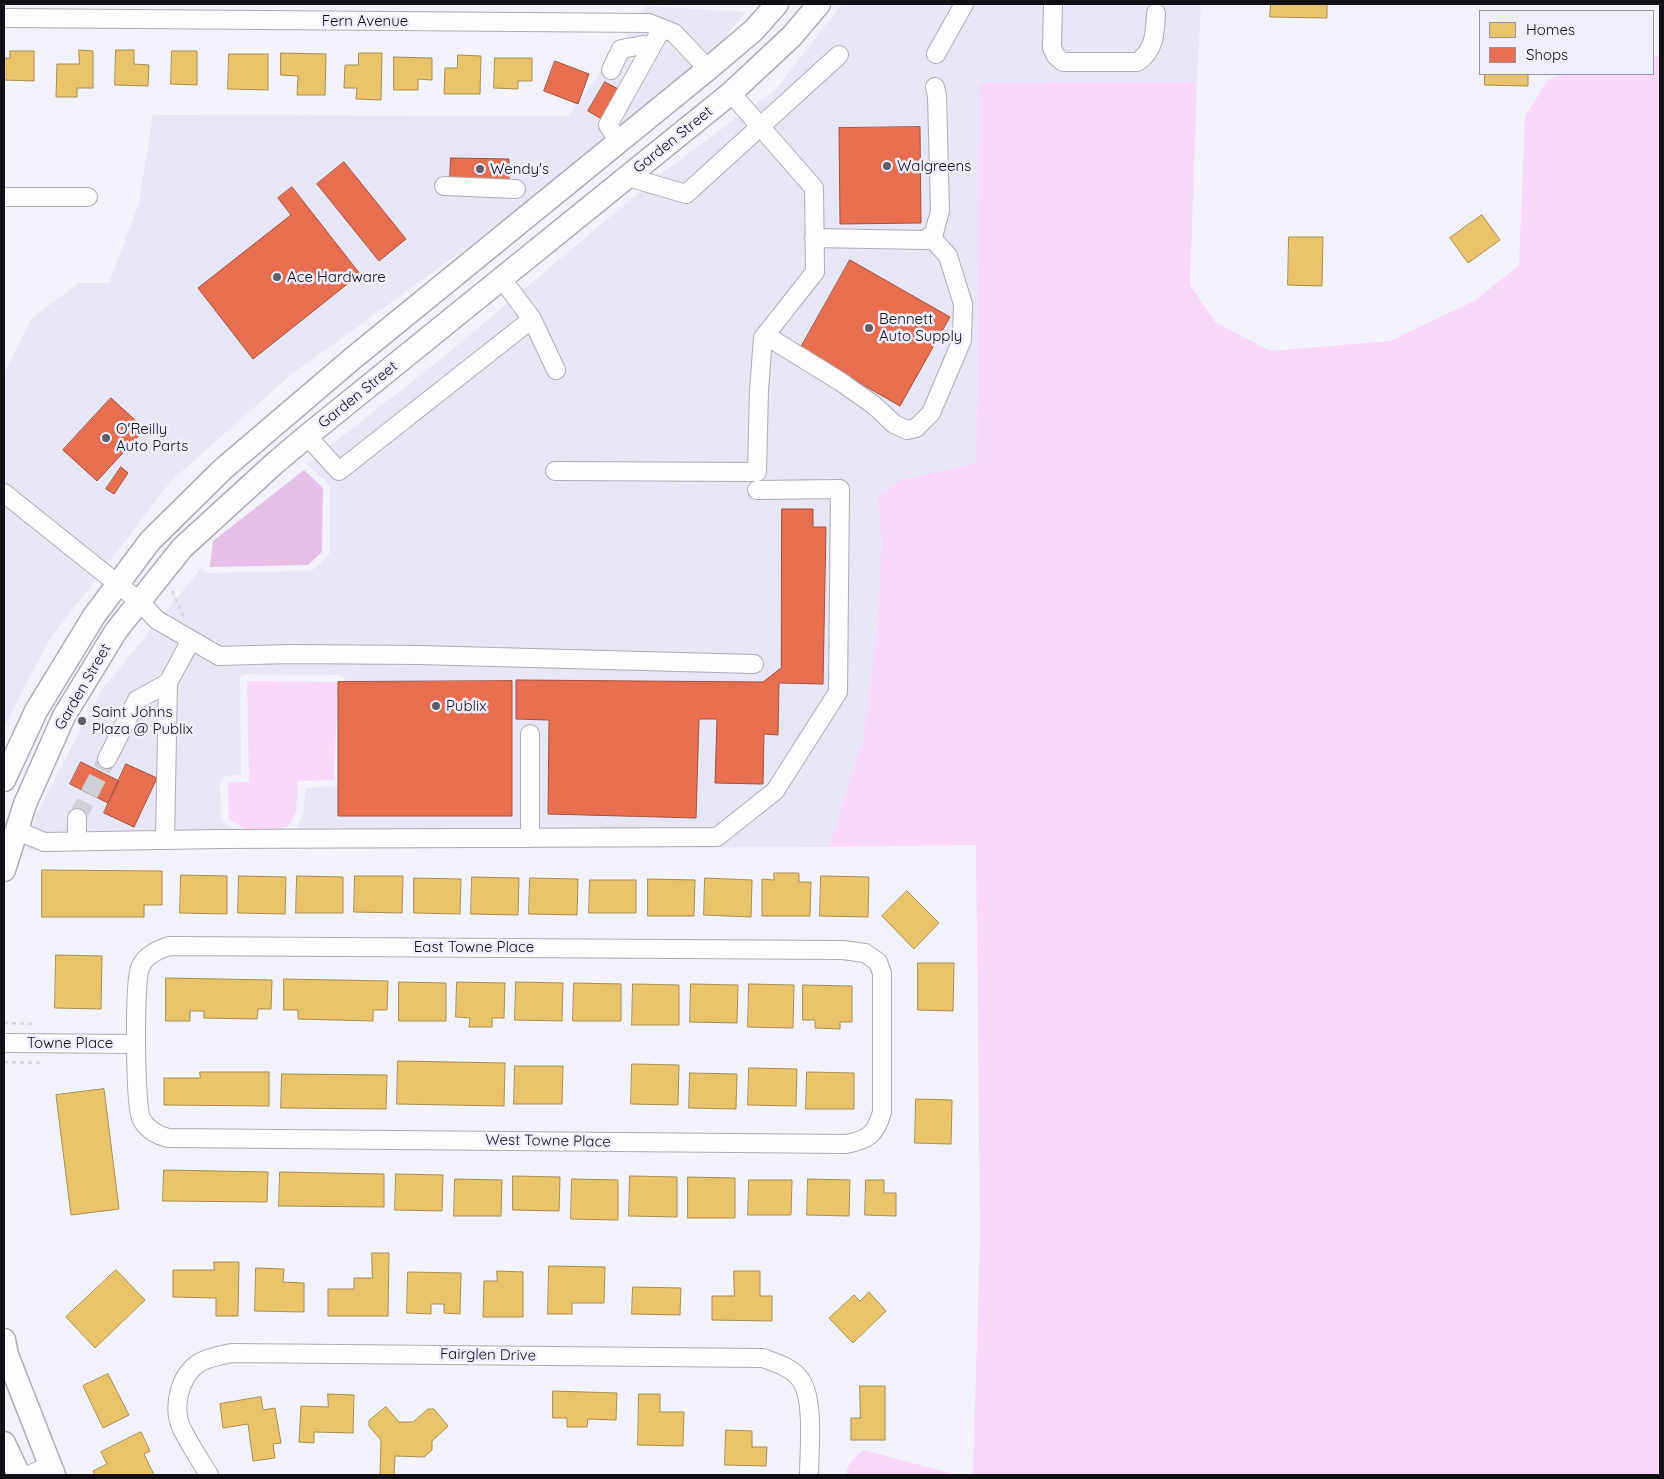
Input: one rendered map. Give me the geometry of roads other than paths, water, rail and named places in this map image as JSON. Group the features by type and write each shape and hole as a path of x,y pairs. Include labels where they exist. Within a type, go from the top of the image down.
{"main road":[{"name":"Garden Street","path":"4,780 10,750 94,616 150,541 223,469 352,359 708,69 754,30 776,4"},
{"name":"Garden Street","path":"4,870 24,804 64,716 116,631 182,548 275,463 730,93 792,36 818,4"},
{"path":"502,279 503,265 513,243 545,202"},
{"path":"443,327 480,285 486,269 484,252"},
{"path":"4,1340 44,1472"},
{"path":"4,1443 20,1475"}],"street":[{"path":"936,54 964,4"},
{"path":"1053,4 1052,48 1056,56 1063,62 1137,62 1145,57 1151,48 1155,33 1156,13"},
{"name":"Fern Avenue","path":"4,18 649,23 674,33 708,69"},
{"path":"619,142 608,125 662,28"},
{"path":"611,70 621,49 643,45 650,48"},
{"path":"628,176 686,194 761,128 839,55"},
{"path":"814,238 926,240 934,233 940,211 937,96 935,87"},
{"path":"555,471 757,472 759,390 763,338 815,272 814,188 730,93"},
{"path":"444,186 516,189"},
{"path":"4,197 88,197"},
{"path":"766,336 848,386 875,406 894,424 907,430 916,428 931,413 962,340 963,304 948,256 930,236"},
{"path":"502,279 532,320 556,370"},
{"path":"308,436 338,471 532,320"},
{"path":"16,830 44,842 77,840 717,838 775,791 838,692 840,490 757,490"},
{"path":"4,493 139,601 158,620 219,656 289,654 428,656 754,664"},
{"path":"165,840 168,683 191,640"},
{"path":"107,759 137,700 168,683"},
{"path":"530,734 530,838"},
{"path":"77,818 77,840"},
{"name":"East Towne Place","path":"136,1044 140,968 146,958 158,950 169,946 844,950 865,953 878,962 882,973"},
{"name":"West Towne Place","path":"136,1044 138,1106 142,1118 149,1129 158,1135 168,1138 846,1144 860,1141 870,1136 878,1125 882,1112 882,973"},
{"name":"Towne Place","path":"4,1043 136,1044"},
{"name":"Fairglen Drive","path":"209,1475 182,1428 177,1410 180,1391 188,1375 199,1363 232,1353 269,1353 763,1358 784,1366 800,1379 809,1401 809,1475"}],"tunnel":[{"path":"77,818 107,759"}],"place":[{"name":"Walgreens","path":"887,166"},
{"name":"Wendy's","path":"480,169"},
{"name":"Ace Hardware","path":"277,277"},
{"name":"Bennett Auto Supply","path":"869,328"},
{"name":"O'Reilly Auto Parts","path":"106,438"},
{"name":"Publix","path":"436,706"},
{"name":"Saint Johns Plaza @ Publix","path":"82,721"}]}
